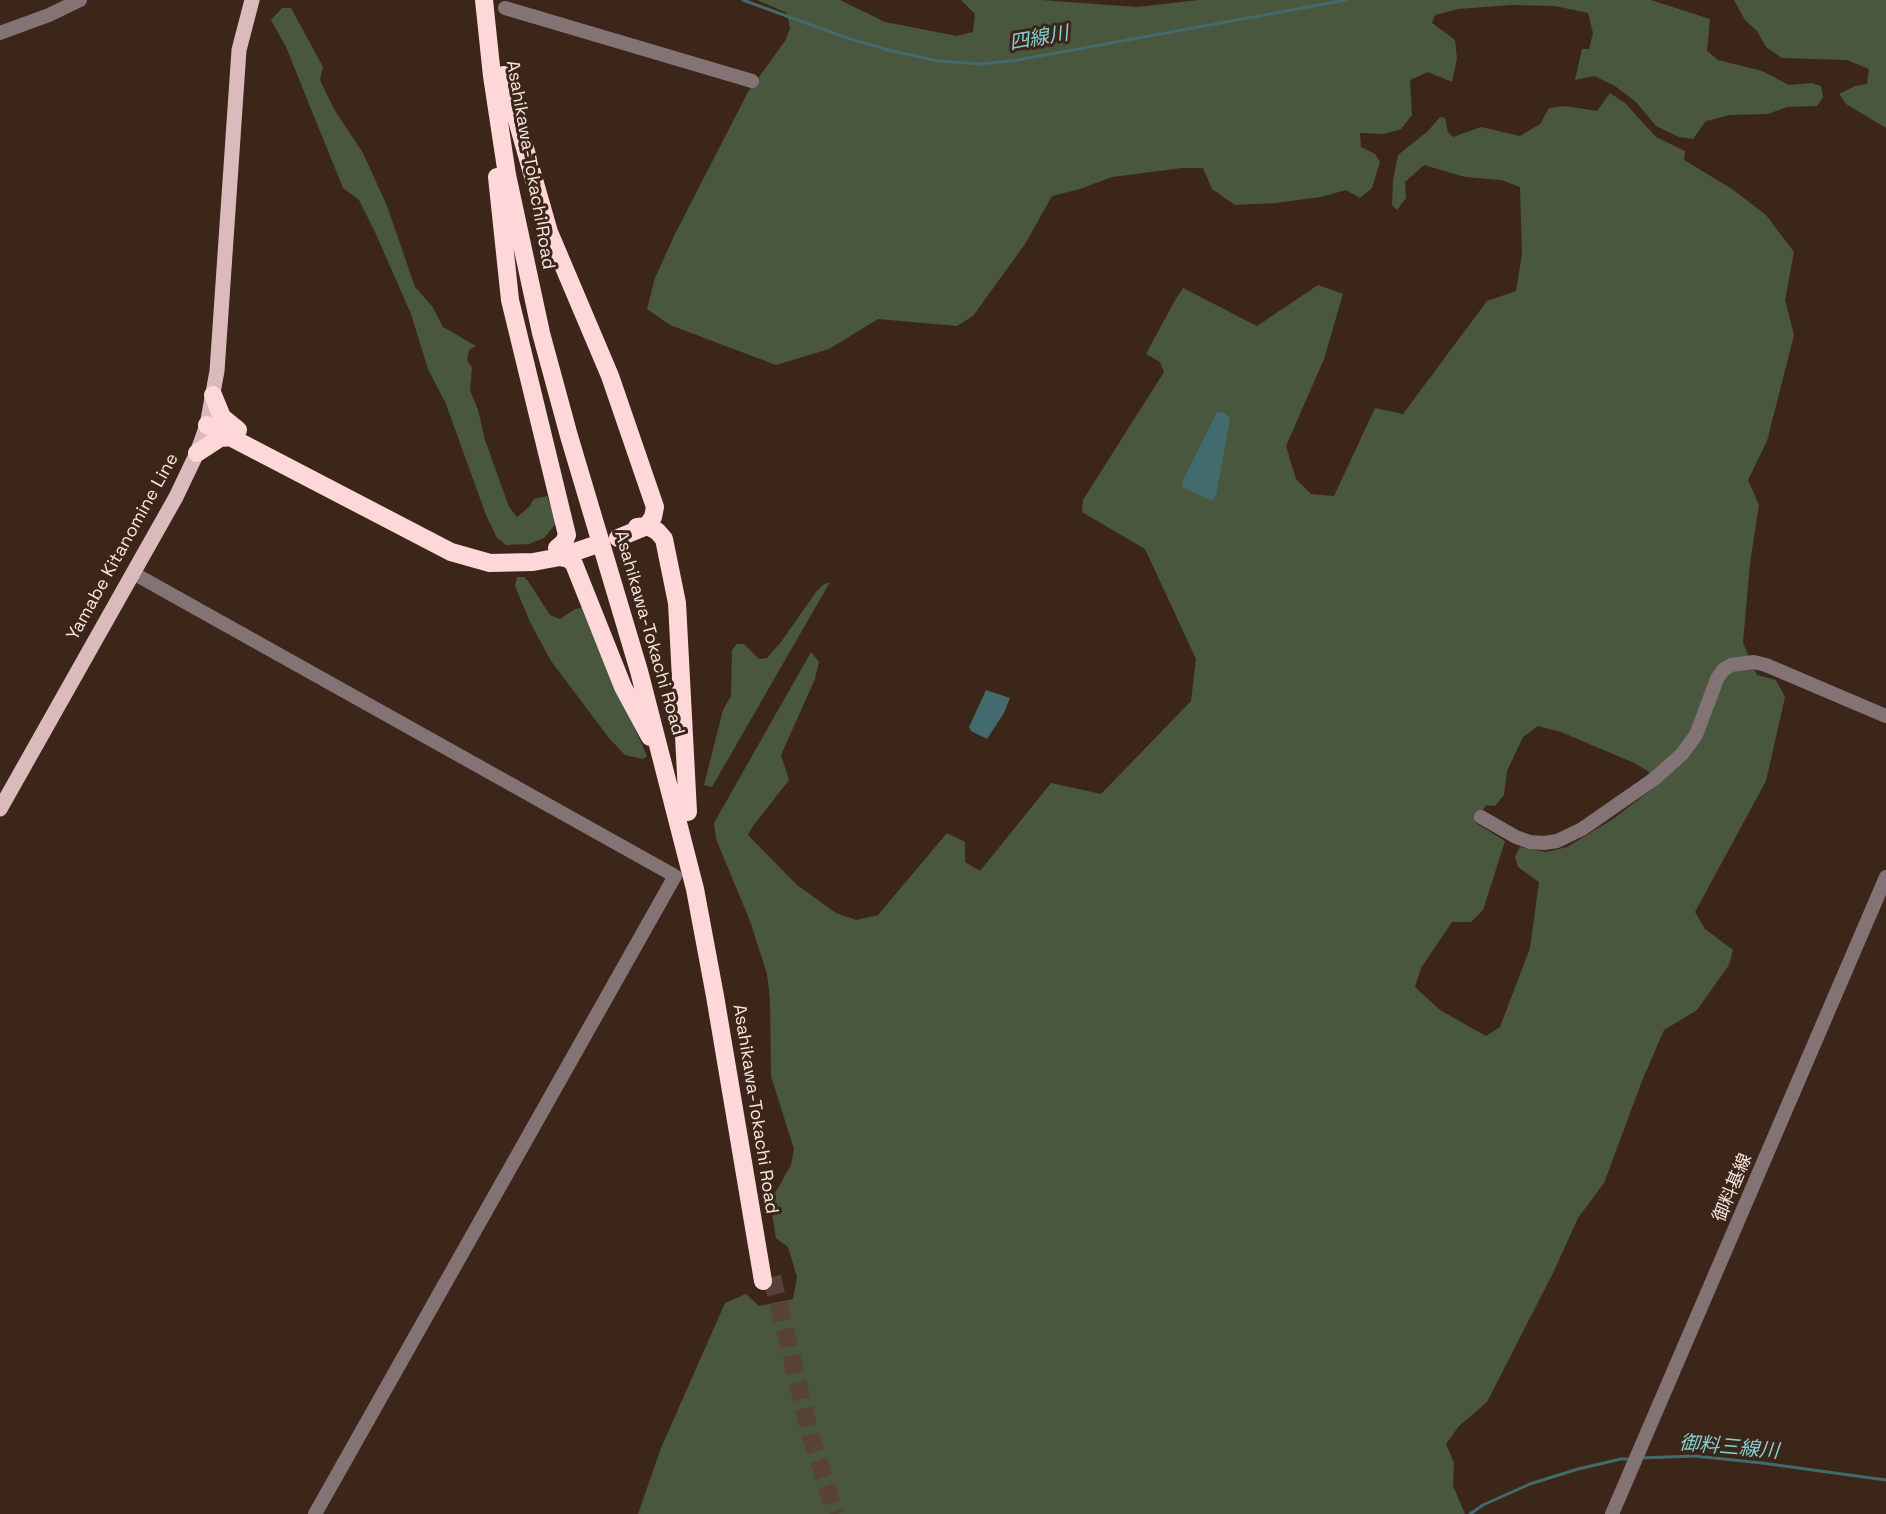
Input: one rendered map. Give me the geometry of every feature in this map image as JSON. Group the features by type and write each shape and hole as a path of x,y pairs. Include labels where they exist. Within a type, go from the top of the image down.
{"highway":[{"name":"Asahikawa-Tokachi Road","path":"484,0 498,75 518,175 551,331 688,812 723,985 767,1279 697,899 664,762 541,333 507,175 498,75 500,4"},
{"path":"498,75 549,232 610,376 650,489 655,507 648,526"},
{"path":"498,75 498,185 510,300 567,535 559,553"},
{"path":"213,395 222,417 236,434"},
{"path":"208,421 236,434 451,552 490,563 532,562 591,542"},
{"path":"197,453 220,438 236,434"},
{"path":"616,534 648,526 664,539 677,603 688,812"},
{"path":"559,553 574,564 623,687 664,762"}],"main road":[{"name":"Yamabe Kitanomine Line","path":"0,809 176,497 197,453 208,421 217,371 239,50 252,0"}],"street":[{"path":"0,33 49,15 80,0"},
{"path":"500,4 752,81"},
{"path":"133,573 675,876 315,1514"},
{"path":"1481,817 1516,837 1530,842 1557,841 1582,828 1654,779 1682,754 1696,735 1717,679 1723,670 1731,665 1754,662 1766,665 1886,716"},
{"name":"御料基線","path":"1612,1514 1886,877"}],"green space":[{"path":"757,0 840,0 885,22 957,36 973,32 975,14 961,0 1041,0 1137,7 1199,0 1651,0 1710,19 1707,51 1718,60 1762,71 1789,85 1811,83 1821,86 1823,97 1817,106 1787,107 1768,114 1730,115 1706,121 1693,139 1679,137 1656,126 1636,102 1615,86 1594,76 1575,80 1582,49 1589,49 1593,33 1588,13 1555,6 1511,5 1458,9 1435,15 1432,23 1455,40 1457,59 1452,82 1428,72 1410,80 1412,115 1401,129 1384,134 1360,133 1361,147 1375,154 1380,162 1372,188 1360,198 1346,190 1321,197 1235,205 1212,189 1203,168 1182,168 1112,177 1052,196 1025,244 973,316 957,326 878,319 829,349 776,365 670,325 647,309 655,278 675,234 748,92 785,41 790,29 787,13"},
{"path":"1734,0 1886,0 1886,128 1846,104 1839,94 1855,86 1867,84 1869,69 1847,60 1782,58 1766,47 1757,31 1745,20"},
{"path":"282,8 291,8 323,67 320,80 334,109 363,153 387,206 415,287 432,306 443,327 476,346 469,350 467,360 472,368 470,390 478,410 485,440 509,507 517,517 529,507 534,499 547,496 557,522 544,538 529,544 506,545 497,538 486,515 446,404 428,369 411,314 359,200 343,188 286,47 271,20"},
{"path":"1610,93 1625,103 1656,137 1685,151 1684,160 1732,189 1766,215 1794,252 1785,300 1794,335 1767,441 1748,480 1759,505 1750,563 1743,643 1757,675 1776,680 1785,697 1766,781 1695,912 1705,929 1733,950 1729,965 1697,1010 1664,1030 1642,1081 1604,1183 1578,1218 1553,1273 1487,1402 1459,1426 1446,1444 1454,1463 1453,1486 1465,1514 638,1514 661,1448 725,1303 746,1294 759,1306 793,1299 797,1277 788,1247 776,1238 772,1214 774,1195 791,1165 794,1149 771,1076 770,1000 767,974 750,921 716,839 714,823 811,652 819,662 815,679 781,755 789,780 748,835 797,885 836,913 856,920 878,915 947,833 965,842 965,862 980,871 1051,783 1101,794 1191,701 1196,659 1145,549 1082,512 1083,500 1164,372 1160,362 1146,354 1183,288 1257,326 1318,285 1343,294 1324,359 1286,446 1296,479 1311,494 1334,496 1375,408 1403,414 1487,301 1516,291 1522,254 1520,187 1501,180 1465,177 1424,165 1405,182 1406,198 1397,210 1392,205 1393,180 1398,155 1428,131 1440,117 1445,118 1448,132 1453,137 1481,127 1520,136 1540,124 1549,108 1565,106 1597,111","holes":["1538,726 1561,732 1648,771 1656,786 1613,819 1567,847 1546,852 1520,847 1515,857 1518,867 1539,882 1530,948 1500,1027 1486,1036 1440,1010 1415,987 1421,968 1452,922 1471,922 1483,910 1505,841 1476,823 1486,805 1495,806 1504,795 1507,771 1523,737"]},
{"path":"517,577 524,577 528,581 550,615 560,619 575,609 582,608 647,756 643,759 625,755 609,738 551,661 530,622 515,586"},
{"path":"830,582 712,787 704,785 723,710 731,696 732,650 737,644 744,644 759,659 767,658 816,592 824,584"}],"water":[{"path":"1217,412 1225,413 1230,419 1216,496 1212,501 1182,487 1182,482"},
{"path":"986,690 1010,698 1004,713 987,739 971,731 969,727"}],"waterway":[{"name":"四線川","path":"743,0 847,38 892,51 938,61 981,64 1018,60 1346,0"},
{"name":"御料三線川","path":"1640,1458 1695,1456 1886,1480"},
{"name":"御料三線川","path":"1470,1514 1483,1505 1530,1484 1578,1469 1621,1459 1631,1459"}],"tunnel":[{"path":"772,1277 811,1437 836,1514"}]}
